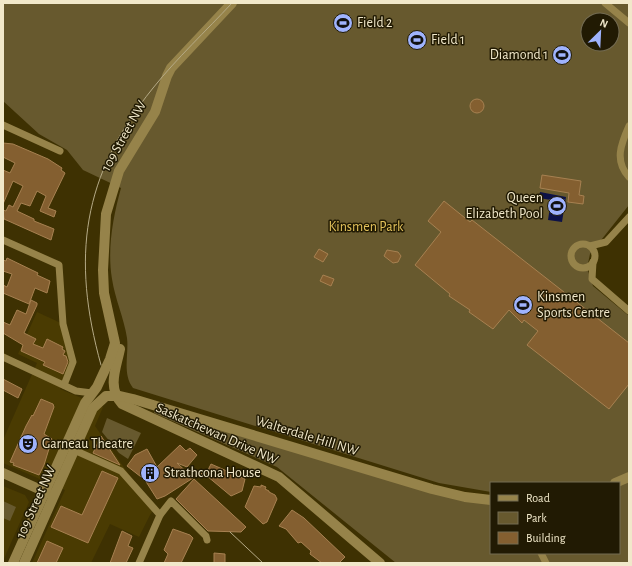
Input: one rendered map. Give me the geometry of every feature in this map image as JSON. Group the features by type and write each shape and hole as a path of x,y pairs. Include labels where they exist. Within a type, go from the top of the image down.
{"main road":[{"name":"109 Street NW","path":"24,563 85,403 104,374 115,343 104,283 105,226 109,200 119,171 155,112 171,68 232,3"},
{"name":"109 Street NW","path":"13,563 74,450 97,402 106,396 115,395 113,385 120,345 120,334 104,283"},
{"name":"Walterdale Hill NW","path":"115,395 141,401 450,494 490,500"},
{"name":"Saskatchewan Drive NW","path":"115,395 126,408 279,477 380,563"},
{"path":"3,473 50,494"},
{"path":"617,482 629,477"}],"street":[{"path":"605,3 629,23"},
{"path":"3,125 60,151"},
{"path":"629,126 620,152 622,169 629,178"},
{"path":"629,217 606,242 590,246 583,244 573,249 571,256 577,266 593,277 596,282 629,311"},
{"path":"3,240 59,265 63,324 73,362 64,385"},
{"path":"590,246 594,253 593,277"},
{"path":"577,266 584,268 593,262"},
{"path":"3,357 76,391 92,394"},
{"path":"74,450 121,471 160,515"},
{"path":"139,563 160,515 170,501 206,536 207,540"},
{"path":"542,554 546,563"}],"shaded area":[{"path":"540,192 566,197 562,222 548,220 551,200 539,198"},
{"path":"37,312 63,324 73,362 60,389 103,407 95,426 155,508 139,537 110,524 91,563 32,563 65,490 3,463 3,440 37,363 18,354"},
{"path":"3,486 25,495 29,502 3,561"}],"green space":[{"name":"Kinsmen Park","path":"3,3 629,3 629,205 590,254 587,268 593,286 629,316 629,563 396,563 277,467 154,413 155,409 490,503 490,554 620,554 620,482 490,482 490,492 439,483 133,388 128,377 126,331 113,286 110,256 112,233 121,188 83,170 67,150 39,134 3,101"},
{"path":"107,418 141,433 128,459 119,453 102,432"},
{"path":"3,501 16,507 10,521 3,518"}],"building":[{"path":"474,99 480,99 484,103 484,109 480,113 474,113 470,109 470,103"},
{"path":"3,143 13,144 48,159 62,168 61,170 65,173 48,208 56,211 54,217 40,211 46,196 37,191 30,206 21,203 17,211 34,219 34,221 54,229 51,240 4,219 3,210 6,211 9,205 13,207 23,186 13,181 3,204 3,170 10,173 15,163 3,157"},
{"path":"542,175 581,181 579,195 584,196 583,204 568,202 569,193 540,188"},
{"name":"Kinsmen Sports Centre","path":"444,201 470,222 472,220 629,343 629,384 609,409 527,345 538,331 524,320 522,323 509,310 493,329 469,312 470,310 449,296 450,294 415,265 441,232 428,221"},
{"path":"319,249 328,254 323,262 314,257"},
{"path":"387,250 398,252 401,256 398,262 393,263 384,256"},
{"path":"7,258 38,273 37,275 50,281 47,293 35,288 29,304 3,293 3,285 7,287 12,274 3,271 3,260 6,261"},
{"path":"323,275 334,279 331,286 320,281"},
{"path":"31,300 37,303 37,305 24,333 36,339 33,344 43,348 47,339 63,347 62,349 65,351 63,355 66,356 68,362 63,374 43,365 45,362 21,351 23,345 3,333 3,322 10,325 17,310 26,314"},
{"path":"3,379 22,389 18,398 3,390"},
{"path":"41,399 53,404 54,407 44,434 52,439 44,465 39,475 13,465 14,463 10,462 26,426 32,415 33,416"},
{"path":"101,436 120,465 93,453"},
{"path":"180,445 186,451 190,448 197,455 187,467 177,463 193,478 165,496 157,499 145,480 127,466 135,455 147,449 157,467"},
{"path":"211,464 245,479 242,491 231,496 207,476 201,474 208,470"},
{"path":"102,471 118,478 88,543 51,527 61,506 82,515"},
{"path":"194,479 246,527 241,532 208,531 176,499"},
{"path":"261,485 266,487 265,489 275,495 277,499 267,522 263,524 245,507 254,486 261,487"},
{"path":"292,510 304,518 345,557 339,563 322,563 310,554 311,551 301,542 298,543 286,529 279,526"},
{"path":"173,529 190,535 193,538 181,563 164,563 168,554 164,550"},
{"path":"122,531 132,536 128,546 133,548 126,563 110,563"},
{"path":"47,541 63,548 56,563 37,563"},
{"path":"214,553 225,554 225,563 214,563"}],"tram line":[{"path":"101,365 92,326 86,289 86,253 89,219 97,186 111,153 129,121 153,88 182,55 232,3"},
{"path":"230,532 263,563"}],"place":[{"name":"Field 2","path":"343,23"},
{"name":"Field 1","path":"417,40"},
{"name":"Diamond 1","path":"562,55"},
{"name":"Queen Elizabeth Pool","path":"557,206"},
{"name":"Kinsmen Sports Centre","path":"523,305"},
{"name":"Garneau Theatre","path":"28,444"},
{"name":"Strathcona House","path":"150,473"}]}
